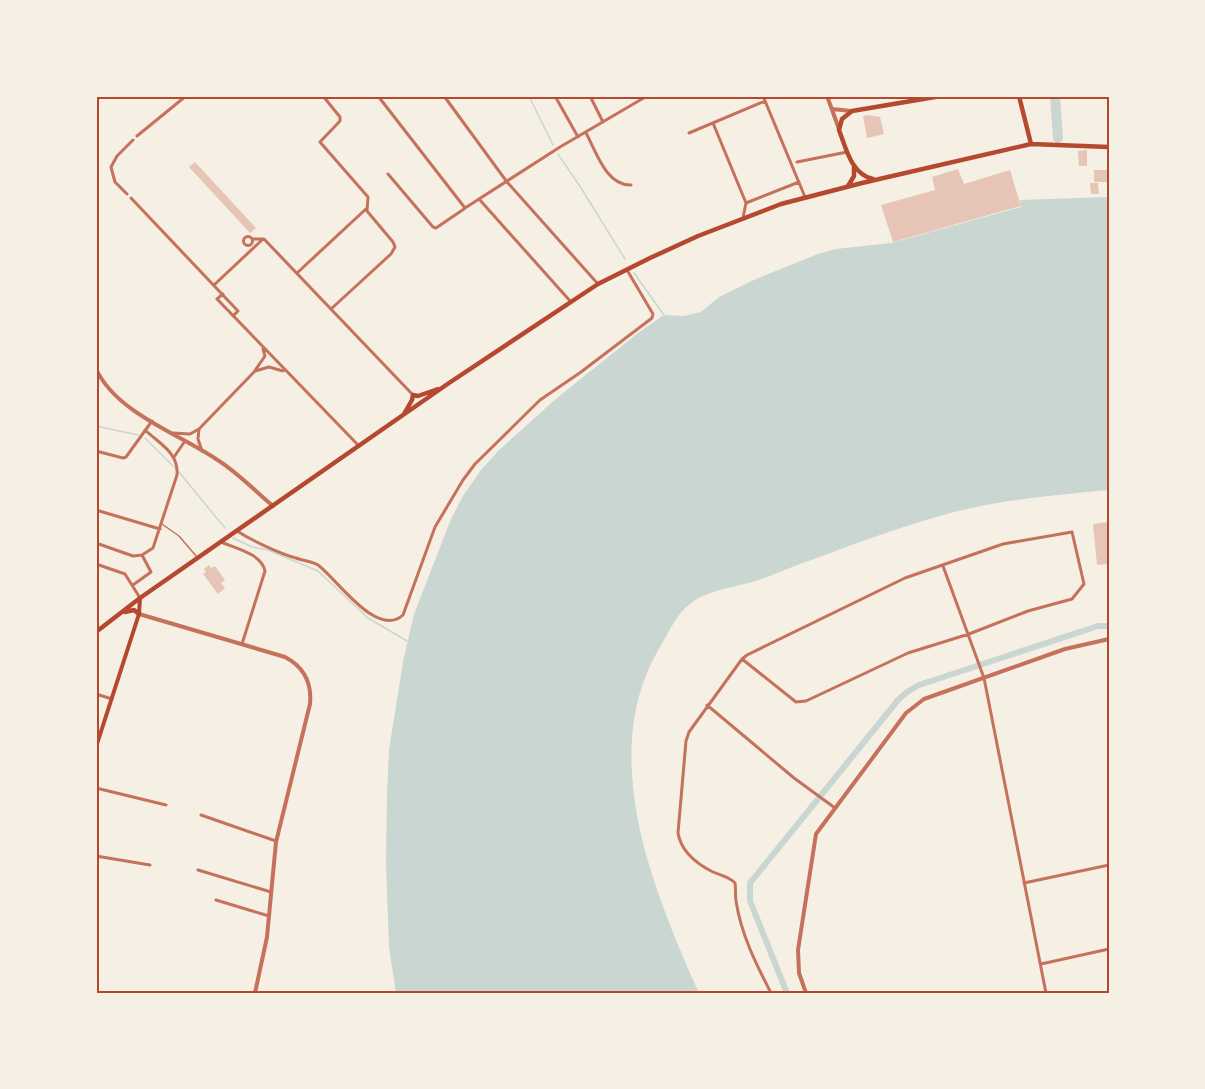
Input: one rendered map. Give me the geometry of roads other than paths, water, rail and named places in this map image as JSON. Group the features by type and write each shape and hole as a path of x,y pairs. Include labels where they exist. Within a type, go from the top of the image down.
{"main road":[{"path":"878,180 864,176 854,167 839,130 842,119 852,111 941,96"},
{"path":"1019,96 1031,144"},
{"path":"96,632 140,598 444,386 598,284 627,270 743,218 781,204 848,186 1031,144 1109,147"},
{"path":"848,186 854,176 854,167"},
{"path":"402,416 413,395 418,396 444,386"},
{"path":"96,747 139,614 140,598"},
{"path":"121,612 134,610 139,614"}],"street":[{"path":"137,136 186,96"},
{"path":"323,96 340,117 340,121 320,142 368,197 368,213 393,242 395,250 331,309"},
{"path":"378,96 465,208"},
{"path":"444,96 507,182 598,284"},
{"path":"555,96 578,137"},
{"path":"590,96 603,122"},
{"path":"388,174 436,228 578,137 647,96"},
{"path":"763,96 805,197"},
{"path":"827,96 839,130"},
{"path":"689,133 765,101"},
{"path":"832,108 852,111"},
{"path":"713,123 747,203 743,218"},
{"path":"586,133 610,177 618,183 631,185"},
{"path":"127,194 112,176 111,167 133,140"},
{"path":"797,162 847,152"},
{"path":"747,203 799,182"},
{"path":"131,198 238,311 233,316"},
{"path":"479,199 571,302"},
{"path":"297,273 367,208"},
{"path":"252,246 245,244 244,238 250,236 253,239 264,239 413,395"},
{"path":"252,246 253,239"},
{"path":"214,285 252,246 264,239"},
{"path":"237,531 285,555 315,563 360,607 378,618 387,621 398,620 403,615 435,527 475,464 540,400 591,365 652,318 653,314 627,270"},
{"path":"223,294 217,299 359,446"},
{"path":"170,432 183,435 199,429 254,372 265,357 261,344"},
{"path":"254,372 270,367 290,375"},
{"path":"96,369 106,387 152,421 222,463 273,506"},
{"path":"96,451 115,457 126,457 152,421"},
{"path":"199,429 198,443 202,451"},
{"path":"96,543 133,556 142,555 154,546 178,467 174,457 145,430"},
{"path":"174,457 185,441"},
{"path":"96,510 160,529"},
{"path":"741,659 799,702 806,701 908,653 969,634 1028,611 1072,599 1084,584 1072,532 1003,544 905,578 741,659 695,721 686,741 678,833 680,842 688,854 712,871 727,876 735,883 737,903 747,943 755,964 771,993"},
{"path":"220,542 256,558 265,567 242,644"},
{"path":"133,585 151,572 142,555"},
{"path":"96,564 125,574 140,598"},
{"path":"942,566 984,678 1046,993"},
{"path":"139,614 293,661 303,670 310,684 310,704 276,842 267,937 255,993"},
{"path":"806,993 797,963 816,834 906,713 924,699 1065,650 1109,639"},
{"path":"96,694 112,699"},
{"path":"706,705 835,808"},
{"path":"96,788 166,805"},
{"path":"201,815 276,842"},
{"path":"96,856 150,865"},
{"path":"1024,883 1109,865"},
{"path":"198,870 271,892"},
{"path":"216,900 269,916"},
{"path":"1041,964 1109,949"}],"lane":[{"path":"162,524 179,536 198,558"}],"waterway":[{"path":"529,96 553,145"},
{"path":"1055,96 1058,138"},
{"path":"558,154 625,259"},
{"path":"634,273 664,315"},
{"path":"96,426 138,435"},
{"path":"145,438 176,469"},
{"path":"179,472 225,528"},
{"path":"233,538 318,571 368,618 407,641"},
{"path":"787,993 750,901 750,883 898,700 919,685 1098,626 1109,626"}]}
